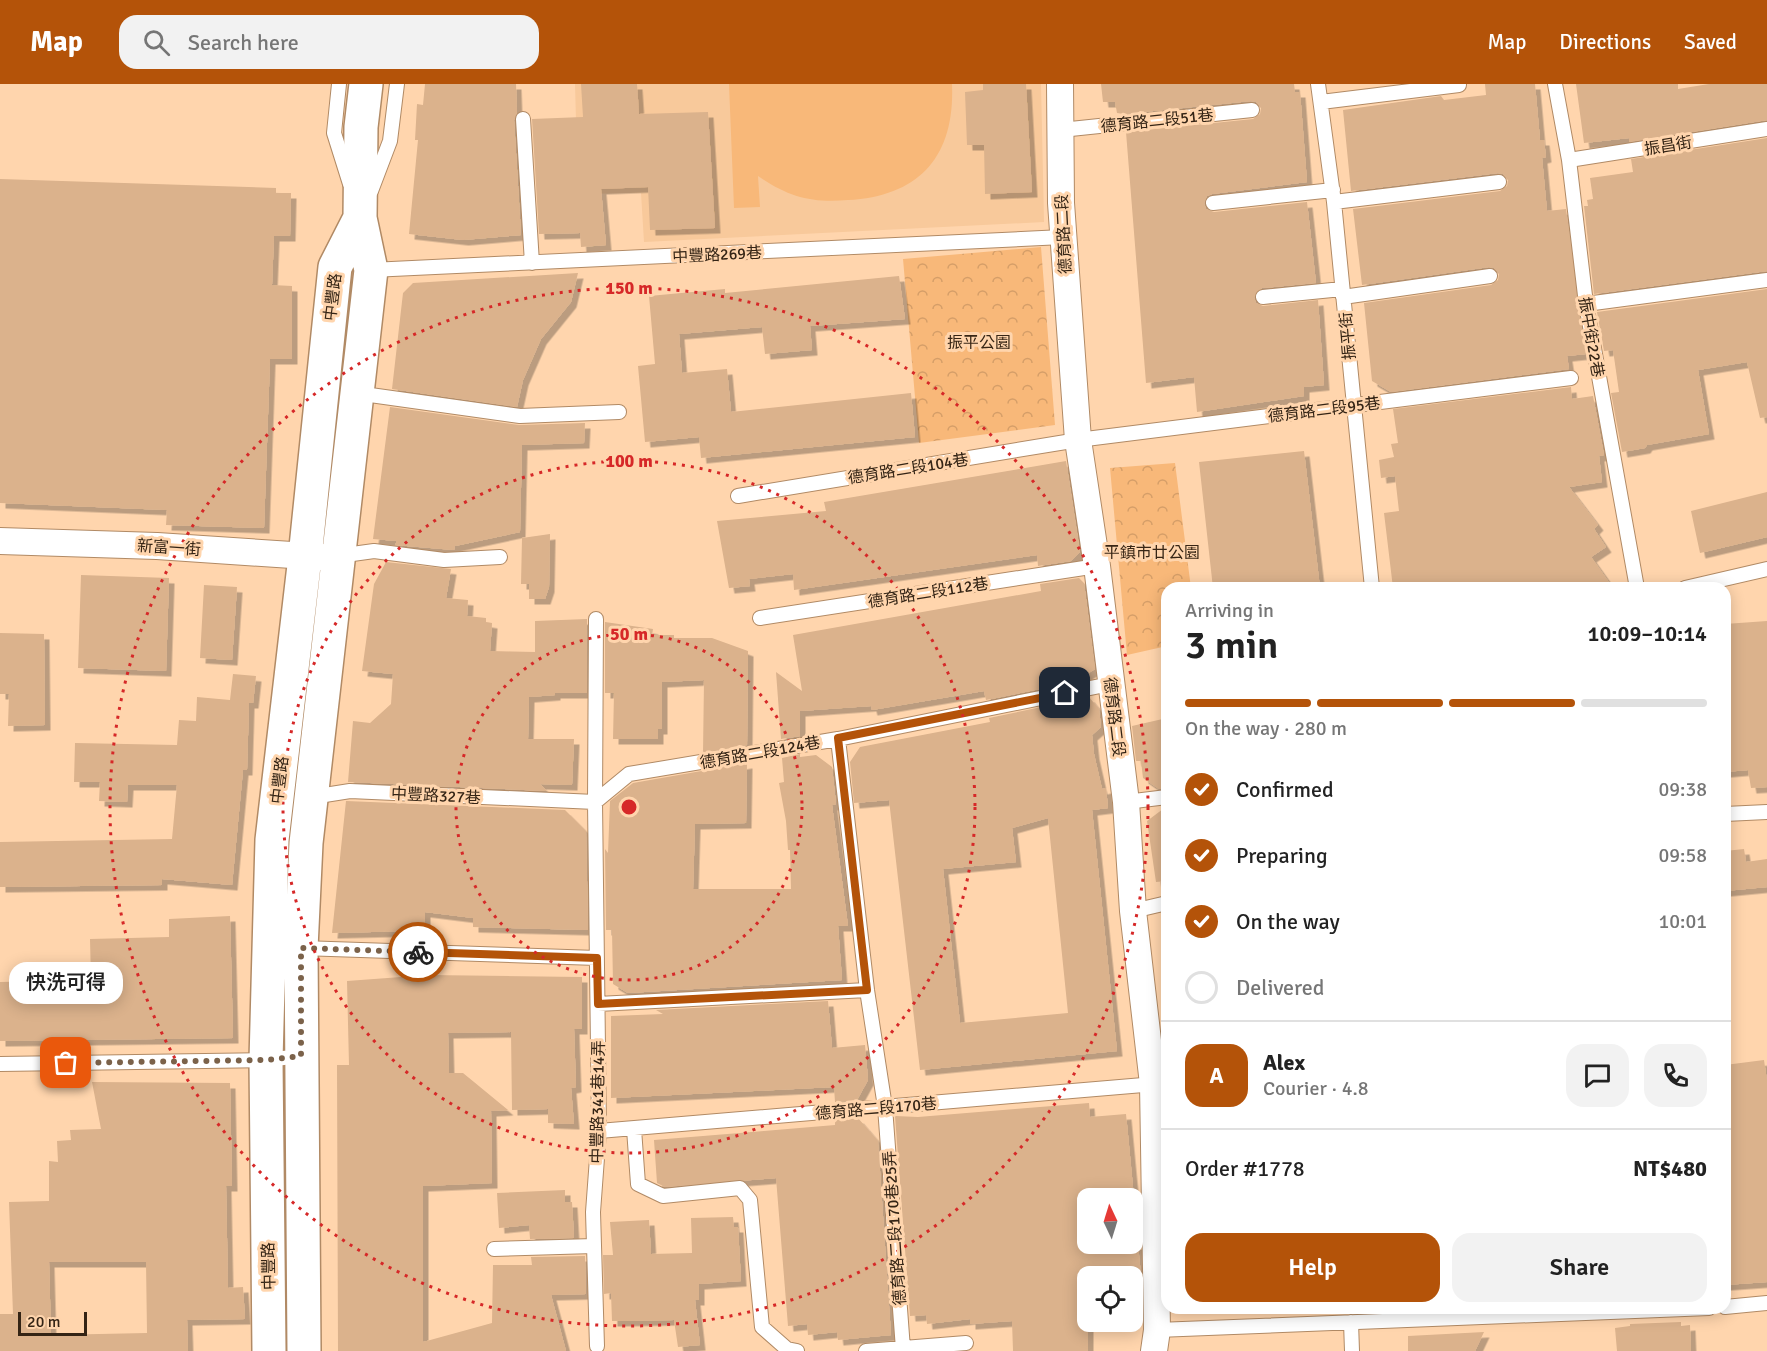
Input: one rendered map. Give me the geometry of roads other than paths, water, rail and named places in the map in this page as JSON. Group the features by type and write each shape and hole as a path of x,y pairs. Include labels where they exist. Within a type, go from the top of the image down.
{"main road":[{"name":"中豐路","path":"269,1351 266,1060 272,840 295,798 337,556 371,270 360,218 361,127 366,84"},
{"name":"中豐路","path":"304,1351 301,948 306,843 295,798 305,557 335,267 360,218"}],"street":[{"name":"德育路二段","path":"1060,84 1063,237 1077,440 1097,566 1126,802 1133,911 1160,1084 1156,1341"},
{"name":"新富一街","path":"0,541 158,546 305,557 337,556"}],"lane":[{"name":"中豐路","path":"339,84 334,133 360,218"},
{"path":"360,218 390,141 397,84"},
{"name":"振平街","path":"1318,84 1333,196 1371,582"},
{"name":"振中街22巷","path":"1555,84 1569,160 1586,304 1636,582"},
{"path":"1321,102 1459,85"},
{"name":"德育路二段51巷","path":"1061,130 1252,110"},
{"path":"523,119 532,263"},
{"name":"振昌街","path":"1569,160 1767,129"},
{"path":"1213,203 1333,196 1499,182"},
{"name":"中豐路269巷","path":"371,270 1063,237"},
{"path":"1263,297 1343,293 1490,276"},
{"path":"1586,304 1767,280"},
{"name":"德育路二段95巷","path":"1077,440 1571,378"},
{"path":"356,393 520,416 620,412"},
{"name":"德育路二段104巷","path":"738,496 1077,440"},
{"path":"337,556 374,551 444,560 500,557"},
{"name":"德育路二段112巷","path":"760,618 1097,566"},
{"path":"1711,582 1767,569"},
{"name":"中豐路341巷14弄","path":"596,619 595,802 599,1131 593,1212 597,1346"},
{"name":"德育路二段124巷","path":"595,802 629,774 838,738 1110,684"},
{"name":"德育路二段170巷25弄","path":"838,738 867,990 885,1107 903,1348"},
{"name":"中豐路327巷","path":"295,798 350,791 595,802"},
{"path":"1126,802 1161,798"},
{"path":"1731,814 1767,812"},
{"path":"1133,911 1161,904"},
{"path":"301,948 597,958"},
{"path":"598,1004 867,990"},
{"path":"0,1064 266,1060 301,1056"},
{"name":"德育路二段170巷","path":"599,1131 1160,1084"},
{"path":"634,1129 638,1184 663,1196 740,1188 750,1200 762,1327 787,1349 797,1351"},
{"path":"494,1249 594,1246"},
{"path":"1731,1306 1767,1303"},
{"path":"1156,1341 1351,1322 1583,1314"},
{"path":"1351,1322 1352,1351"},
{"path":"866,1351 966,1343"}],"place":[{"name":"快洗可得","path":"66,1063"}],"park label":[{"name":"振平公園","path":"979,342"},
{"name":"平鎮市廿公園","path":"1152,552"}]}
